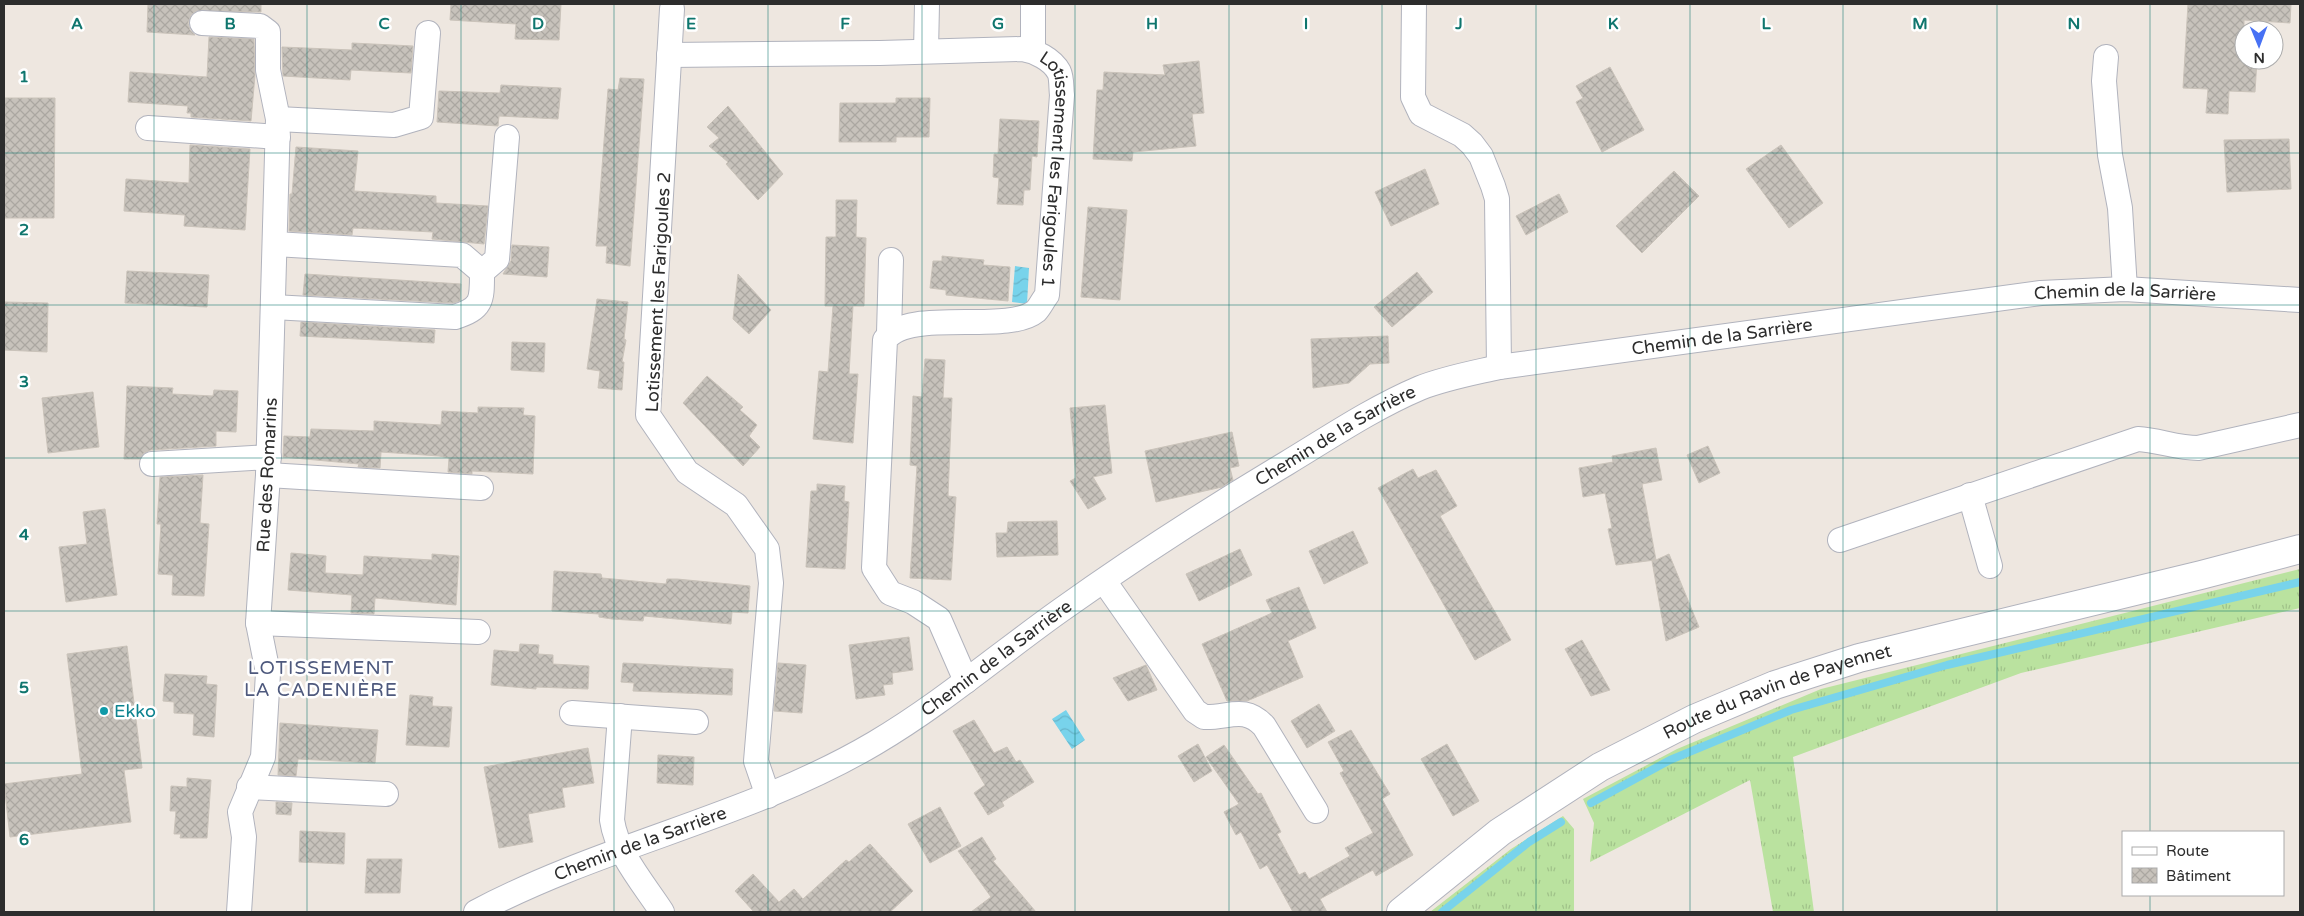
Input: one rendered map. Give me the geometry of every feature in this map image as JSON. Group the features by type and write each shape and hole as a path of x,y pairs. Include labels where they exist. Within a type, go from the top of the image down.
{"street":[{"path":"926,52 927,4"},
{"path":"1033,4 1033,50"},
{"path":"1414,4 1413,97 1415,104 1421,114 1462,135 1472,144 1481,156 1496,199 1499,367"},
{"name":"Lotissement les Farigoules 2","path":"672,9 648,415 687,472 736,505 767,549 771,583 756,761 768,796"},
{"name":"Rue des Romarins","path":"202,23 260,26 268,32 268,70 278,128 268,466 258,623 268,673 264,757 249,787 240,812 244,837 239,912"},
{"path":"148,128 278,128 394,125 421,117 428,33"},
{"name":"Lotissement les Farigoules 1","path":"670,55 1033,50 1043,56 1059,72 1062,96 1047,295 1035,311 1013,320 934,322 896,329 889,333"},
{"path":"2106,56 2104,81 2110,154 2120,208 2125,289"},
{"path":"273,307 455,317 472,312 482,296 482,272 497,259 507,137"},
{"path":"275,244 462,255 482,272"},
{"path":"891,260 889,333 885,340 874,568 890,593 913,602 939,619 966,681"},
{"name":"Chemin de la Sarrière","path":"476,912 621,849 768,796 874,744 966,681 1104,581 1208,510 1385,405 1421,388 1499,367 2041,293 2125,289 2300,300"},
{"path":"1840,540 2138,439 2157,440 2186,448 2198,448 2300,425"},
{"path":"152,464 268,466 481,488"},
{"path":"1970,495 1990,566"},
{"name":"Route du Ravin de Payennet","path":"1401,912 1500,832 1600,767 1694,719 1775,685 1859,658 2300,549"},
{"name":"Route du Ravin de Payennet","path":"2201,575 2300,558"},
{"path":"1104,581 1195,711 1204,717 1246,713 1255,717 1264,726 1316,811"},
{"path":"258,623 478,632"},
{"path":"572,713 696,722"},
{"path":"620,716 612,820 614,834 621,849 662,912"},
{"path":"249,787 386,794"}],"green space":[{"path":"2300,569 2300,608 2021,673 1793,757 1814,912 1773,912 1750,780 1590,862 1594,823 1583,799 1677,749 1821,689"},
{"path":"1563,816 1574,829 1574,912 1430,912 1511,849"}],"water":[{"path":"1015,266 1029,268 1027,304 1012,302"},
{"path":"1066,710 1085,740 1072,749 1052,719"}],"building":[{"path":"148,4 261,4 261,12 196,11 191,15 188,23 190,30 195,35 147,32"},
{"path":"451,4 561,4 559,40 515,39 516,24 450,20"},
{"path":"2188,4 2291,4 2290,23 2284,23 2284,20 2234,20 2234,70 2256,70 2255,92 2229,91 2228,114 2206,113 2208,89 2183,88"},
{"path":"209,37 254,39 255,75 251,121 191,117 191,113 187,113 188,106 128,102 130,72 207,77"},
{"path":"352,43 413,46 411,73 351,70 350,80 283,76 282,47 352,50"},
{"path":"1199,61 1204,113 1192,114 1196,146 1133,152 1132,161 1093,159 1097,90 1103,90 1104,72 1165,75 1163,65"},
{"path":"1610,67 1644,130 1602,152 1576,102 1583,98 1576,86"},
{"path":"620,78 644,79 630,266 606,263 607,246 596,246 608,89 618,90"},
{"path":"501,85 561,88 558,119 499,116 498,126 437,122 439,91 500,93"},
{"path":"4,98 55,98 54,218 4,218"},
{"path":"896,98 930,98 929,137 896,137 896,142 839,142 840,103 896,103"},
{"path":"728,106 783,174 758,200 726,164 728,162 709,146 719,138 707,127"},
{"path":"1000,119 1039,121 1037,157 1032,156 1030,190 1024,190 1023,205 997,204 999,178 993,177 994,154 998,154"},
{"path":"2289,139 2291,189 2227,192 2224,140"},
{"path":"190,145 250,149 245,230 184,226 185,215 124,211 126,179 189,183"},
{"path":"1781,145 1823,203 1789,228 1746,169"},
{"path":"296,147 358,151 354,191 436,196 436,203 488,206 484,244 432,239 433,232 353,228 352,235 289,231 290,194 292,194"},
{"path":"1425,169 1439,204 1391,226 1375,192"},
{"path":"1674,171 1699,196 1642,253 1616,226"},
{"path":"1559,194 1568,212 1526,235 1516,216"},
{"path":"836,200 857,200 856,237 866,238 864,306 853,306 849,374 858,374 853,443 813,439 819,371 828,372 833,306 825,306 826,237 836,237"},
{"path":"1088,207 1127,210 1120,300 1081,297"},
{"path":"512,245 549,247 547,277 503,274 511,261"},
{"path":"942,256 984,260 983,265 1010,267 1008,301 946,295 946,290 930,288 933,261 942,261"},
{"path":"127,271 209,275 207,307 125,303"},
{"path":"1417,272 1433,292 1392,327 1374,307"},
{"path":"305,274 461,284 460,301 453,303 303,295"},
{"path":"738,274 771,310 749,334 733,319"},
{"path":"597,299 628,302 624,339 626,340 622,362 624,362 622,390 598,388 600,371 587,369"},
{"path":"4,302 48,303 47,352 4,350"},
{"path":"301,322 435,330 434,343 300,336"},
{"path":"1388,336 1389,363 1370,364 1349,383 1313,388 1311,339"},
{"path":"512,342 545,343 544,372 511,370"},
{"path":"925,359 945,360 943,398 952,398 948,496 956,497 951,580 910,578 917,466 910,465 913,396 922,397"},
{"path":"707,376 743,407 740,410 757,425 749,436 760,447 743,466 683,403"},
{"path":"127,386 173,388 172,394 213,396 214,390 238,391 236,432 216,431 216,446 151,450 144,453 140,459 124,459"},
{"path":"93,392 99,447 48,453 42,398"},
{"path":"1105,405 1112,473 1093,477 1106,499 1088,509 1070,481 1076,478 1070,408"},
{"path":"478,407 524,408 523,415 535,416 533,474 472,471 472,474 448,472 449,458 381,452 380,468 358,467 359,464 283,457 284,436 310,437 311,429 374,431 374,421 441,425 442,411 478,413"},
{"path":"1232,432 1239,466 1230,468 1233,480 1222,487 1156,502 1145,451"},
{"path":"1708,446 1720,473 1699,483 1687,455"},
{"path":"1656,448 1662,480 1642,484 1656,560 1669,554 1699,627 1666,641 1652,561 1655,560 1616,565 1608,529 1612,528 1605,493 1583,497 1579,468 1613,462 1612,456"},
{"path":"1413,469 1418,478 1436,470 1457,506 1440,516 1511,640 1475,660 1378,488"},
{"path":"203,475 200,523 209,524 204,596 172,595 173,575 158,574 161,524 157,524 160,477"},
{"path":"817,484 845,486 844,501 849,502 845,569 806,567 811,491 817,491"},
{"path":"105,509 117,595 66,602 59,547 87,544 83,512"},
{"path":"1057,521 1058,555 997,557 996,533 1007,533 1008,522"},
{"path":"1353,531 1368,563 1324,584 1309,551"},
{"path":"1240,549 1252,575 1199,601 1186,574"},
{"path":"291,553 326,556 325,573 363,575 364,556 432,560 432,554 459,556 456,605 375,598 374,614 351,613 352,595 288,590"},
{"path":"554,571 601,574 602,578 666,584 667,579 677,579 750,586 748,613 732,612 731,624 644,616 643,621 612,619 599,617 599,614 552,611"},
{"path":"1299,587 1316,628 1288,641 1303,677 1247,701 1227,701 1202,644 1272,613 1266,600"},
{"path":"909,637 913,670 892,673 893,684 883,685 885,695 856,699 849,645"},
{"path":"1582,640 1610,690 1591,696 1565,649"},
{"path":"520,644 539,645 538,654 553,655 553,664 589,666 588,689 536,687 536,689 491,685 494,650 519,652"},
{"name":"Ekko","path":"127,646 142,768 124,770 131,822 10,837 4,784 82,774 67,654"},
{"path":"623,663 733,669 732,695 633,691 634,683 621,682"},
{"path":"778,663 806,665 802,713 774,711"},
{"path":"1146,665 1157,690 1128,701 1113,678"},
{"path":"165,674 207,676 206,684 217,685 214,737 193,735 194,714 174,713 174,702 163,701"},
{"path":"410,695 433,697 432,706 452,707 449,747 406,745"},
{"path":"1319,704 1335,731 1307,748 1291,721"},
{"path":"974,720 994,753 1007,747 1016,762 1020,760 1034,782 1002,802 1004,806 988,815 974,793 985,785 953,731"},
{"path":"280,723 378,730 375,763 298,759 296,776 278,775"},
{"path":"1351,730 1390,794 1382,799 1413,855 1376,876 1373,870 1320,899 1327,912 1293,912 1267,865 1260,869 1241,832 1236,835 1224,812 1239,804 1206,757 1224,745 1258,794 1261,793 1281,832 1277,834 1299,875 1305,872 1309,879 1350,856 1345,848 1373,833 1340,773 1344,771 1328,742"},
{"path":"1198,744 1212,771 1194,782 1178,756"},
{"path":"1447,744 1479,801 1453,816 1421,759"},
{"path":"588,748 594,783 562,788 565,807 528,814 533,842 499,848 484,767"},
{"path":"658,755 694,757 693,785 657,783"},
{"path":"187,778 211,780 207,838 180,838 181,834 174,834 176,811 170,811 171,786 187,787"},
{"path":"276,802 292,803 291,815 276,814"},
{"path":"940,807 961,846 930,863 908,824"},
{"path":"300,831 345,833 344,864 299,862"},
{"path":"982,837 996,859 993,861 1036,912 971,912 991,897 958,851"},
{"path":"870,844 913,891 890,912 754,912 735,891 753,874 779,902 794,889 803,899 846,860 849,862"},
{"path":"367,859 402,859 400,893 365,893"}],"waterway":[{"path":"1591,803 1670,760 1791,710 1947,665 2300,582"},
{"path":"1442,912 1529,842 1561,822"}],"place":[{"name":"Ekko","path":"104,711"}],"district":[{"name":"LOTISSEMENT LA CADENIÈRE","path":"321,678"}]}
